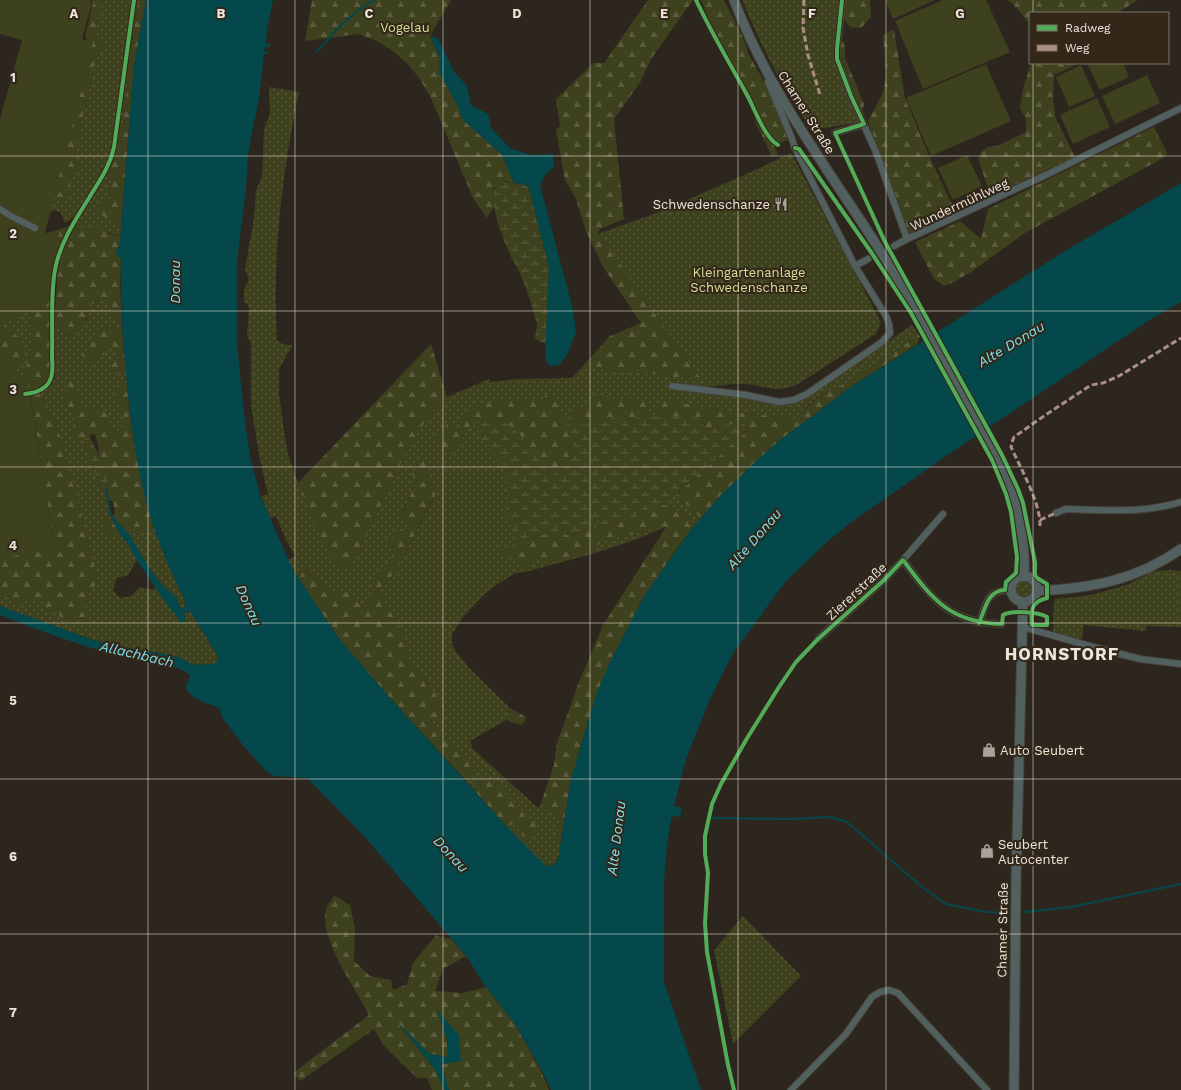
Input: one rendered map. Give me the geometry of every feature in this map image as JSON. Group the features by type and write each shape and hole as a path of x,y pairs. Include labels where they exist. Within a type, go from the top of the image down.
{"main road":[{"name":"Chamer Straße","path":"734,0 765,69 796,124 862,222 917,310 998,457 1018,512 1024,546 1024,577"},
{"path":"1037,591 1070,589 1107,583 1151,567 1181,549"},
{"path":"1024,577 1035,583 1037,591 1036,595 1023,604 1016,599 1011,590 1016,579 1024,577"},
{"name":"Chamer Straße","path":"1014,1090 1016,882 1023,604"}],"street":[{"name":"Wundermühlweg","path":"842,0 837,49 838,59 907,239 1048,174 1181,108"},
{"path":"672,386 746,395 779,402 794,400 807,394 882,342 890,333 886,316 855,266 795,148 765,74 751,47 748,33"},
{"path":"835,133 864,124"},
{"path":"0,209 35,228"},
{"path":"894,246 907,239"},
{"path":"855,266 868,259"},
{"path":"1056,513 1066,509 1134,511 1167,506 1181,502"},
{"path":"903,560 943,514"},
{"name":"Ziererstraße","path":"818,639 883,581 903,560 922,586 942,606 960,617 979,623 1002,624"},
{"path":"979,623 992,594 1001,590 1011,590"},
{"path":"1022,627 1140,659 1181,664"},
{"path":"791,1090 846,1034 872,998 880,992 889,990 898,993 987,1090"}],"green space":[{"path":"0,0 90,0 92,3 82,39 93,42 45,233 60,229 49,295 0,329 0,119 22,40 0,34"},
{"path":"92,0 103,0 95,30 96,34 102,38 103,43 94,67 74,157 79,163 79,170 71,181 69,197 63,200 57,198 53,194 92,44 85,37 93,3"},
{"path":"103,0 133,0 112,150 105,171 76,216 65,223 61,213 55,210 49,213 53,194 69,197 71,181 79,170 79,163 74,157 94,67 103,43 102,38 96,34 95,30"},
{"path":"136,0 139,0 134,26 123,126 118,131"},
{"path":"139,0 146,0 134,65 121,227 118,226 115,220 103,216 96,209 102,201 111,198 109,190 112,179 106,175 112,162 118,131 123,126 134,26"},
{"name":"Vogelau","path":"312,0 451,0 430,36 439,56 439,72 459,108 462,119 502,155 514,183 504,181 493,188 494,206 487,218 473,198 431,98 419,78 408,64 379,42 359,34 305,41"},
{"path":"648,0 693,0 651,59 641,81 614,119 624,219 600,229 598,233 700,378 674,378 668,375 581,368 610,336 641,323 603,267 586,231 576,199 565,180 556,130 560,126 556,99 593,63 604,63"},
{"path":"701,0 724,0 790,139 774,146 778,154 772,157 755,121 757,119 723,53"},
{"path":"742,0 839,0 834,39 835,61 840,79 859,122 813,130 795,106 772,65"},
{"path":"845,0 870,0 871,17 861,28 850,27 843,18"},
{"path":"885,0 935,0 893,19"},
{"path":"943,0 986,0 1010,52 923,89 895,21"},
{"path":"1007,0 1138,0 1119,12 1029,12 1029,23 1012,3"},
{"path":"894,29 905,98 930,158 956,213 909,234 868,121 883,93 886,75 883,35"},
{"path":"841,40 845,43 845,58 864,104 861,111 840,54"},
{"path":"986,64 1011,121 931,156 906,98"},
{"path":"1031,64 1078,64 1054,75 1053,99 1056,119 1075,157 1005,189 988,188 978,159 981,152 988,147 997,146 1026,132 1026,119 1020,108 1023,89"},
{"path":"1087,64 1123,64 1129,77 1100,90"},
{"path":"1081,65 1095,96 1069,107 1056,77"},
{"path":"1147,75 1160,103 1115,124 1102,96"},
{"name":"Kleingartenanlage Schwedenschanze","path":"269,87 299,92 283,184 277,246 277,340 280,343 292,346 279,369 279,394 290,461 311,516 335,562 354,562 410,444 432,412 447,397 489,379 491,382 515,379 572,378 581,368 668,375 674,378 700,378 598,234 662,211 791,153 881,322 876,334 798,384 783,389 743,384 706,386 709,393 728,394 769,402 802,398 912,325 919,335 853,379 823,393 794,419 698,407 672,400 676,495 701,518 694,526 682,512 642,512 626,520 531,536 516,546 513,556 529,568 533,558 586,552 605,540 628,536 660,525 667,526 615,547 525,572 515,573 484,595 464,616 452,634 452,644 457,653 470,669 510,708 506,720 470,741 473,749 538,808 541,803 546,810 560,816 557,838 561,841 557,860 551,866 541,862 507,827 512,824 522,832 536,825 492,780 485,777 477,782 473,789 468,783 472,778 475,764 430,720 446,709 406,653 404,634 379,591 398,568 437,492 417,479 401,516 411,525 409,530 393,535 387,544 393,552 385,572 371,580 377,584 365,608 348,590 333,590 319,582 305,569 299,580 288,560 295,556 285,538 276,516 270,518 261,496 268,494 260,460 251,405 251,343 247,336 249,307 244,301 244,289 249,280 245,269 254,218 256,190 262,177 264,129 270,113"},
{"path":"1097,98 1110,127 1073,144 1060,115"},
{"path":"1154,127 1167,153 1165,157 1025,233 971,272 952,283 944,286 934,279 915,242 960,221 981,239 988,209"},
{"path":"967,155 982,186 953,200 938,168"},
{"path":"106,175 112,179 109,190 111,199 103,216 115,220 118,226 121,227 121,236 95,228 73,228"},
{"path":"497,181 524,184 529,188 549,267 546,344 535,339 537,324 532,305 518,268 510,255 502,236 494,207 494,188"},
{"path":"71,225 59,250 54,270 50,316 50,378 42,387 31,392 28,391 22,376 30,352 31,342 31,312 25,305 52,233"},
{"path":"84,225 93,228 101,225 110,234 121,236 119,246 116,249 121,260 120,284 122,324 116,321 109,307 104,301 97,300 88,308 83,326 70,338 54,324 58,267 64,248 73,228 79,230"},
{"path":"97,300 104,301 109,307 116,321 122,324 122,326 115,328 108,326 96,331 90,346 112,344 119,353 120,371 126,374 127,388 123,384 123,431 114,429 105,419 98,407 86,409 80,401 63,401 71,411 78,425 71,434 73,440 83,440 99,485 105,492 111,518 104,522 111,535 120,534 129,545 137,560 128,575 117,578 113,590 120,598 131,596 140,587 152,590 155,587 181,622 186,618 184,615 185,613 190,611 217,655 217,662 213,664 194,665 178,657 93,640 0,606 0,598 11,596 16,604 28,599 45,602 46,611 54,610 68,617 75,617 90,613 85,608 87,593 95,586 98,578 56,421 40,393 49,387 55,377 54,324 69,338 87,320 88,308"},
{"path":"25,305 31,312 31,342 30,352 22,376 16,370 17,336 5,327 3,320"},
{"path":"3,320 6,327 19,337 23,345 21,367 16,370 0,352 0,322"},
{"path":"108,326 115,328 122,326 126,374 120,371 112,371 112,361 119,357 119,353 112,344 101,356 87,364 82,355 90,346 96,331"},
{"path":"919,335 920,337 917,344 849,388 780,440 721,495 701,518 676,495 748,430 744,424 724,425 703,430 702,418 658,416 657,408 663,400 672,400 698,407 794,419 823,393 853,379"},
{"path":"431,344 447,397 432,412 410,444 354,562 348,569 342,570 335,562 322,541 298,483"},
{"path":"0,352 28,382 54,546 28,551 0,562"},
{"path":"69,382 77,385 80,401 86,409 98,407 106,411 111,427 117,431 122,430 123,418 121,408 116,402 117,386 123,384 127,388 137,458 154,527 137,535 130,530 124,530 112,516 115,513 113,502 109,500 105,474 98,452 99,449 95,434 89,435 83,440 73,441 71,434 78,425 71,411 63,401 63,390"},
{"path":"40,393 56,421 98,578 95,586 87,593 85,608 90,613 90,618 88,622 83,623 73,619 68,624 60,618 59,614 54,610 47,611 44,608 45,602 28,599 22,606 16,604 10,596 0,598 0,427 28,550 54,546 31,399 31,396"},
{"path":"547,395 555,398 575,445 569,464 553,475 534,454 521,436 508,424 479,421 464,430 461,446 450,456 435,440 448,423 459,428 465,413 481,404 499,401 537,401"},
{"path":"602,395 622,400 626,397 650,402 649,417 638,417 630,425 622,418 599,418 596,424 582,423 573,419 571,416 573,413 585,404 589,398 595,399 597,396"},
{"path":"658,416 702,418 703,430 724,425 744,424 748,430 663,505 642,512 626,520 570,535 554,533 516,540 505,515 510,482 495,456 477,434 479,421 498,420 508,424 521,436 534,454 553,475 569,464 575,445 564,419 573,419 584,425 595,424 598,418 622,418 630,424 638,417"},
{"path":"89,435 105,471 107,482 106,494 99,485 83,440"},
{"path":"419,460 427,461 437,491 398,568 379,591 404,634 406,653 446,709 439,718 430,720 475,764 475,770 468,783 389,697 340,640 299,580 304,569 319,582 333,590 348,590 365,608 377,584 371,580 376,573 385,572 393,552 387,544 393,535 409,530 410,525 401,517 417,479 412,474"},
{"path":"663,505 681,512 694,526 643,598 596,695 571,779 561,841 557,838 559,816 546,810 541,803 554,765 557,743 579,682 603,625 666,527 660,525 628,536 605,540 586,552 551,563 533,558 529,568 525,569 513,556 505,560 500,550 516,546 516,540 554,533 570,535 626,520 642,512"},
{"path":"111,518 120,534 111,535 102,529 104,522"},
{"path":"154,527 186,605 183,609 180,607 177,598 162,585 152,572 128,533 124,530 130,530 137,535"},
{"path":"1154,571 1181,571 1181,627 1146,626 1146,631 1083,625 1082,640 1053,633 1054,599 1099,593 1129,584"},
{"path":"1024,581 1030,584 1033,590 1030,596 1024,599 1018,596 1015,590 1018,584"},
{"path":"510,708 526,718 523,724 520,725 506,720"},
{"path":"485,777 492,780 536,825 531,838 524,838 522,832 512,824 507,827 473,789 477,782"},
{"path":"335,896 350,905 355,929 354,961 370,976 391,980 393,990 407,984 413,963 436,935 451,939 466,956 443,969 435,991 463,993 486,987 515,1024 541,1071 549,1090 449,1090 441,1064 461,1061 438,1012 447,1039 448,1057 430,1054 399,1025 435,1069 444,1090 432,1090 427,1078 417,1078 383,1045 374,1029 300,1081 293,1073 369,1015 339,962 327,932 325,918 327,906"},
{"path":"743,916 801,976 733,1044 714,950"}],"water":[{"path":"146,0 273,0 266,34 271,35 267,35 265,43 270,44 270,47 265,47 264,52 269,52 264,55 259,98 248,154 246,189 237,261 237,344 250,456 260,495 293,570 340,640 389,697 507,827 546,866 553,865 558,860 571,779 596,695 610,662 643,598 694,526 721,495 780,440 849,388 1065,251 1181,183 1181,302 1151,319 952,452 850,523 827,542 786,581 733,653 710,699 686,759 674,806 682,808 680,817 672,816 667,844 664,882 664,982 701,1090 551,1090 515,1024 486,987 466,956 365,837 307,778 274,776 265,770 246,749 223,719 219,708 205,703 188,692 186,688 190,675 183,670 163,663 117,655 94,649 0,615 0,606 93,640 178,657 194,665 213,664 217,662 217,655 192,614 188,611 185,613 184,615 186,620 184,623 181,622 168,606 134,556 129,545 121,536 111,518 106,494 107,483 112,516 128,533 152,572 162,585 177,598 180,607 183,609 186,605 185,601 169,568 156,534 145,497 137,460 131,422 124,353 121,306 121,260 117,255 116,249 119,246 120,241 134,65"},
{"path":"430,36 438,38 454,72 467,86 471,105 488,114 491,128 511,149 533,155 553,154 554,167 545,175 540,185 573,310 576,332 567,355 559,365 550,366 545,359 549,267 529,188 524,184 514,183 502,155 462,119 459,108 439,72 439,56"},
{"path":"437,1010 459,1035 461,1061 441,1064 449,1090 444,1090 435,1069 396,1021 430,1054 448,1057 447,1039"}],"pier":[{"path":"936,330 990,428 978,437 923,338"}],"waterway":[{"path":"316,51 358,10 375,0"},
{"path":"712,818 792,819 831,817 847,822 922,887 946,904 986,912 1010,913"},
{"path":"1024,912 1071,907 1181,884"}],"tunnel":[{"path":"868,259 894,246"}],"marked path":[{"path":"804,0 803,28 808,55 820,95"},
{"path":"1040,526 1034,497 1011,447 1014,437 1091,385 1103,383 1119,376 1181,338"},
{"path":"1040,520 1056,513"}],"cycle path":[{"path":"25,394 43,389 48,383 52,374 52,313 53,281 55,270 60,251 68,233 104,174 110,161 114,147 134,0"},
{"path":"696,0 764,129 778,145"},
{"path":"734,1090 707,952 705,923 708,873 705,854 705,836 712,804 721,784 779,687 796,662 818,639 883,581 903,560 933,597 955,614 984,623 1002,624 1003,615 1013,612 1025,612 1032,613 1043,615 1047,617 1047,625 1032,625 1032,615 1032,611 1033,608 1037,602 1047,598 1047,584 1035,575 1035,562 1023,503 1018,489 1002,455 885,242 835,133 864,124 851,96 837,59 842,0"},
{"path":"795,148 799,149 871,252 911,313 992,460 1006,494 1011,512 1017,557 1016,573 1006,582 1005,590 995,593 988,601 979,623"}],"place":[{"name":"Schwedenschanze","path":"781,204"},
{"name":"Auto Seubert","path":"989,750"},
{"name":"Seubert Autocenter","path":"987,851"}],"district":[{"name":"HORNSTORF","path":"1062,654"}],"water label":[{"name":"Donau","path":"175,282"},
{"name":"Alte Donau","path":"1011,344"},
{"name":"Alte Donau","path":"754,539"},
{"name":"Donau","path":"249,605"},
{"name":"Allachbach","path":"137,654"},
{"name":"Alte Donau","path":"616,838"},
{"name":"Donau","path":"451,854"}]}
